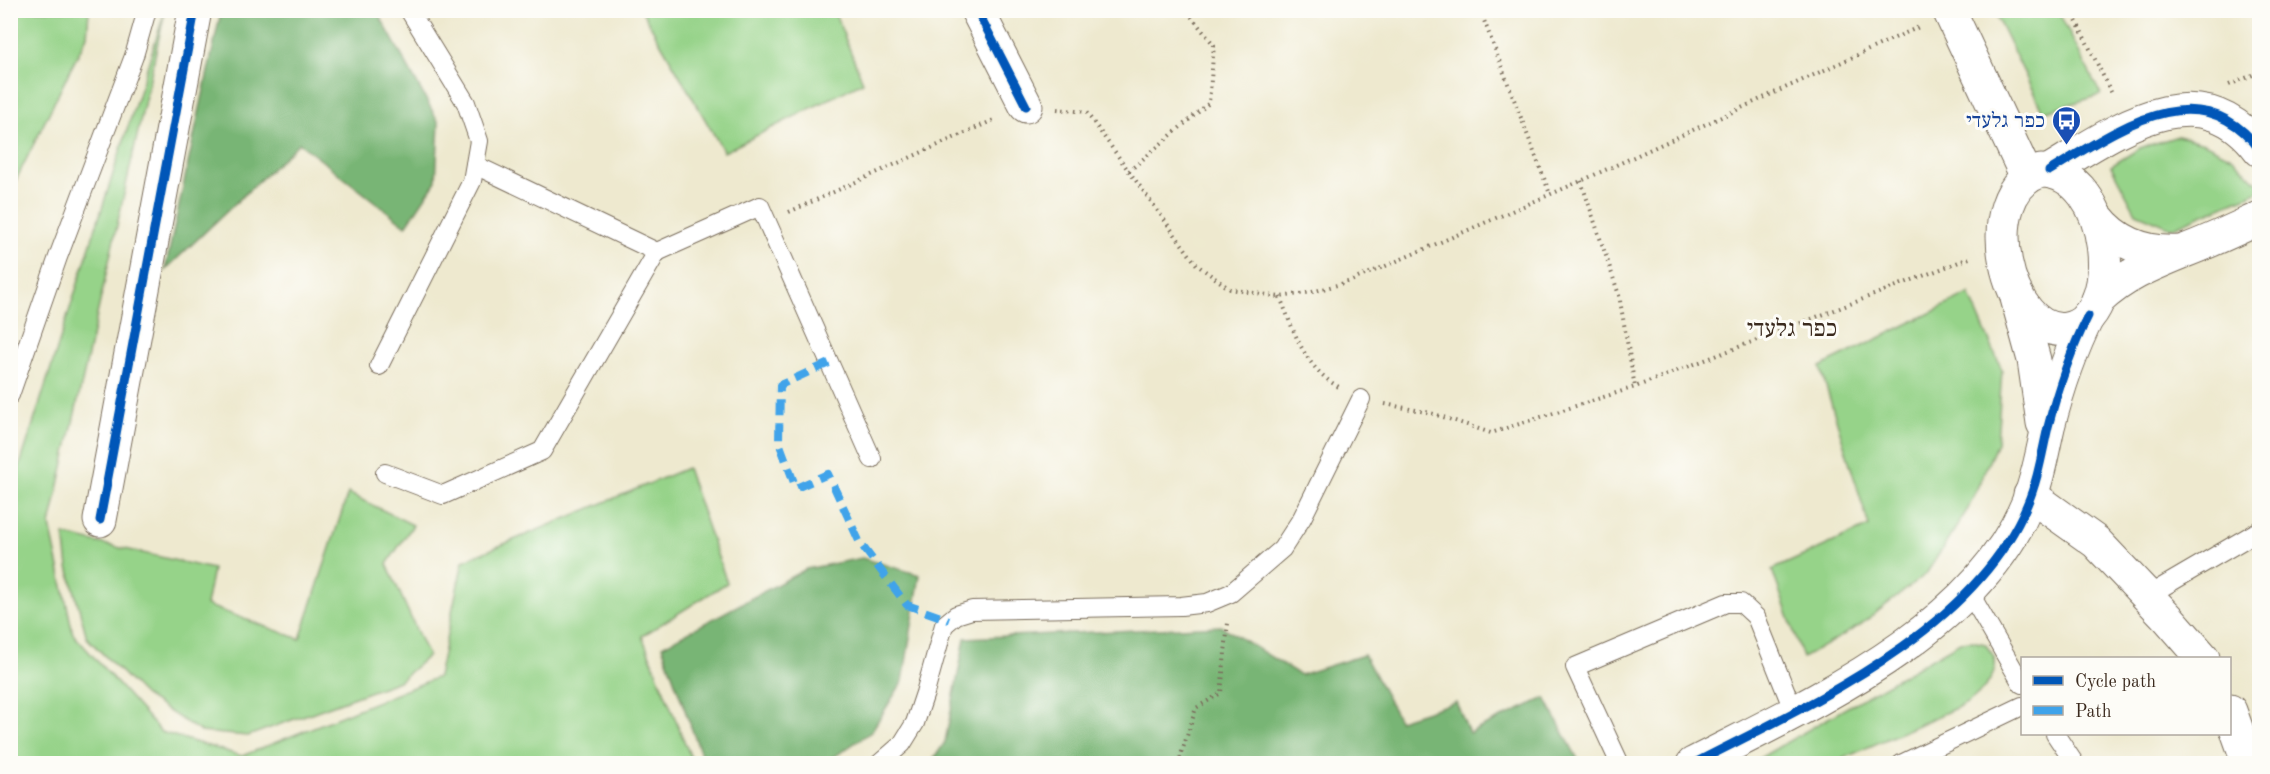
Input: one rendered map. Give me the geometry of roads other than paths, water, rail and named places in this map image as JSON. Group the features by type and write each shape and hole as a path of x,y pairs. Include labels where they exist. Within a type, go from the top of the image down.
{"street":[{"path":"100,520 195,10"},
{"path":"977,10 1026,106"},
{"path":"1949,12 2038,174"},
{"path":"2044,444 2034,360 2011,282 2003,244 2004,220 2010,200 2020,183 2139,120 2170,111 2197,109 2219,115 2237,126 2259,150"},
{"path":"2038,174 2065,176 2080,188 2097,217 2111,233 2127,243 2152,250 2182,252"},
{"path":"1693,764 1836,689 1892,654 1940,617 1992,563 2011,535 2031,495 2038,476 2044,444 2063,375 2093,308 2103,279 2105,255 2097,217"},
{"path":"2011,282 2028,311 2050,327 2066,329 2074,326 2130,275 2259,218"},
{"path":"2031,495 2096,542 2202,657"},
{"path":"2231,716 2249,764"}],"lane":[{"path":"10,394 58,257 134,56 147,10"},
{"path":"379,366 472,181 479,141 466,103 409,10"},
{"path":"475,165 657,252"},
{"path":"384,473 443,495 542,451 657,252 760,206 872,459"},
{"path":"879,764 902,744 915,723 926,693 944,625 956,615 972,610 1181,606 1207,603 1231,593 1282,549 1302,518 1361,399"},
{"path":"2146,596 2259,530"},
{"path":"1968,590 2021,682"},
{"path":"1620,764 1575,667 1726,603 1741,603 1756,617 1794,712"},
{"path":"1901,764 2021,706"},
{"path":"2056,735 2074,764"}],"place":[{"name":"כפר גלעדי","path":"2066,146"}],"district":[{"name":"כפר גלעדי","path":"1792,328"}]}
